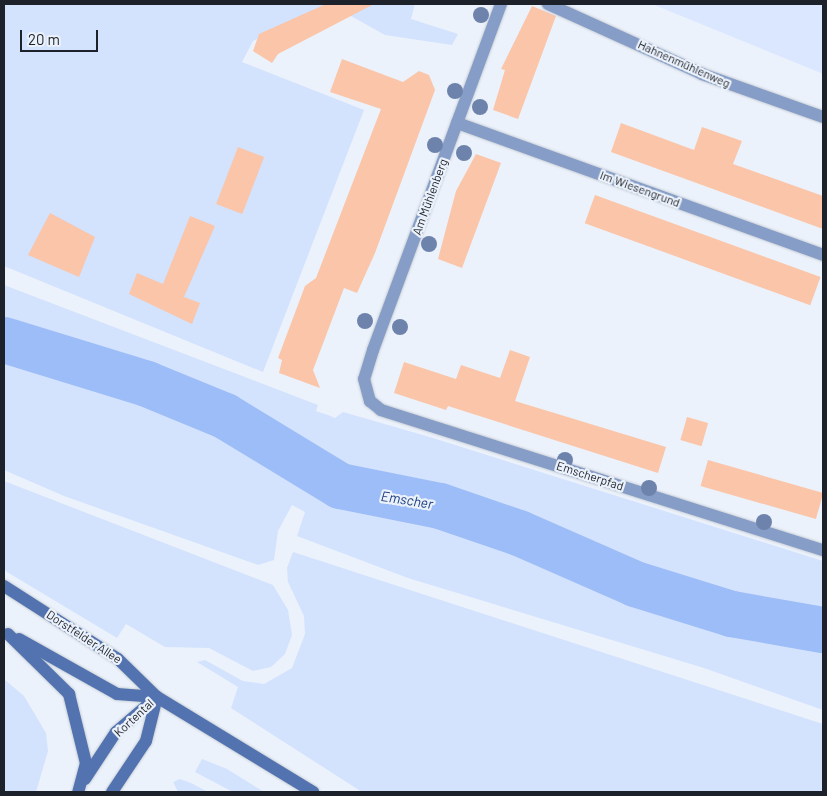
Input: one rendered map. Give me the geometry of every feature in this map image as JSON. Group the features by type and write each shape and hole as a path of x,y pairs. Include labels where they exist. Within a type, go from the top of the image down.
{"main road":[{"name":"Dorstfelder Allee","path":"4,586 118,659 157,697 313,792"},
{"name":"Dorstfelder Allee","path":"6,633 117,694 157,697"},
{"name":"Kortental","path":"6,633 69,694 84,742 85,779"},
{"name":"Kortental","path":"78,792 116,732 157,697"},
{"name":"Kortental","path":"112,792 146,741 157,697"}],"street":[{"name":"Am Mühlenberg","path":"366,391 364,379 373,350 501,4"},
{"name":"Hahnenmühlenweg","path":"548,4 702,74 823,117"},
{"name":"Im Wiesengrund","path":"457,123 823,255"},
{"name":"Emscherpfad","path":"366,391 381,410 823,550"}],"shaded area":[{"path":"4,4 326,4 253,41 242,62 364,110 263,372 4,266"},
{"path":"344,4 415,4 411,19 458,34 452,45 385,35 351,16"},
{"path":"652,4 823,4 823,74 821,73"},
{"path":"4,285 318,405 316,411 335,418 343,412 433,438 823,561 823,710 704,668 408,578 297,536 305,512 292,505 278,531 274,560 258,565 64,496 4,470"},
{"path":"4,481 273,585 288,610 292,635 285,654 271,667 253,671 209,648 165,647 126,624 117,638 7,572 4,569"},
{"path":"293,552 823,724 823,792 362,792 231,708 238,687 197,662 205,660 243,681 264,684 292,668 305,634 304,616 288,582 287,568"},
{"path":"4,679 24,696 46,733 48,751 36,792 4,792"},
{"path":"202,759 227,769 264,792 233,792 195,772"},
{"path":"180,779 208,792 178,792 173,782"}],"building":[{"path":"326,4 374,4 278,54 272,63 253,51 259,34"},
{"path":"532,6 556,16 518,119 493,110 505,70 501,69"},
{"path":"342,59 403,82 419,71 429,75 435,90 375,253 357,293 344,288 313,370 320,388 279,373 282,360 278,358 305,286 316,278 381,109 330,92"},
{"path":"621,123 694,150 702,127 742,141 733,164 823,196 823,229 611,152"},
{"path":"238,147 264,157 242,214 216,204"},
{"path":"476,154 501,163 462,268 438,259 456,191"},
{"path":"595,195 821,277 810,305 585,223"},
{"path":"50,213 95,237 79,277 28,255"},
{"path":"190,216 215,226 184,297 200,303 192,324 129,294 137,273 163,284"},
{"path":"510,350 530,357 515,401 666,447 658,473 448,406 446,410 394,393 404,362 456,379 461,365 500,378"},
{"path":"687,417 708,423 702,446 680,440"},
{"path":"708,460 823,493 816,519 701,486"}],"waterway":[{"name":"Emscher","path":"4,340 147,384 225,416 340,486 440,506 519,533 635,584 732,614 823,630"}]}
